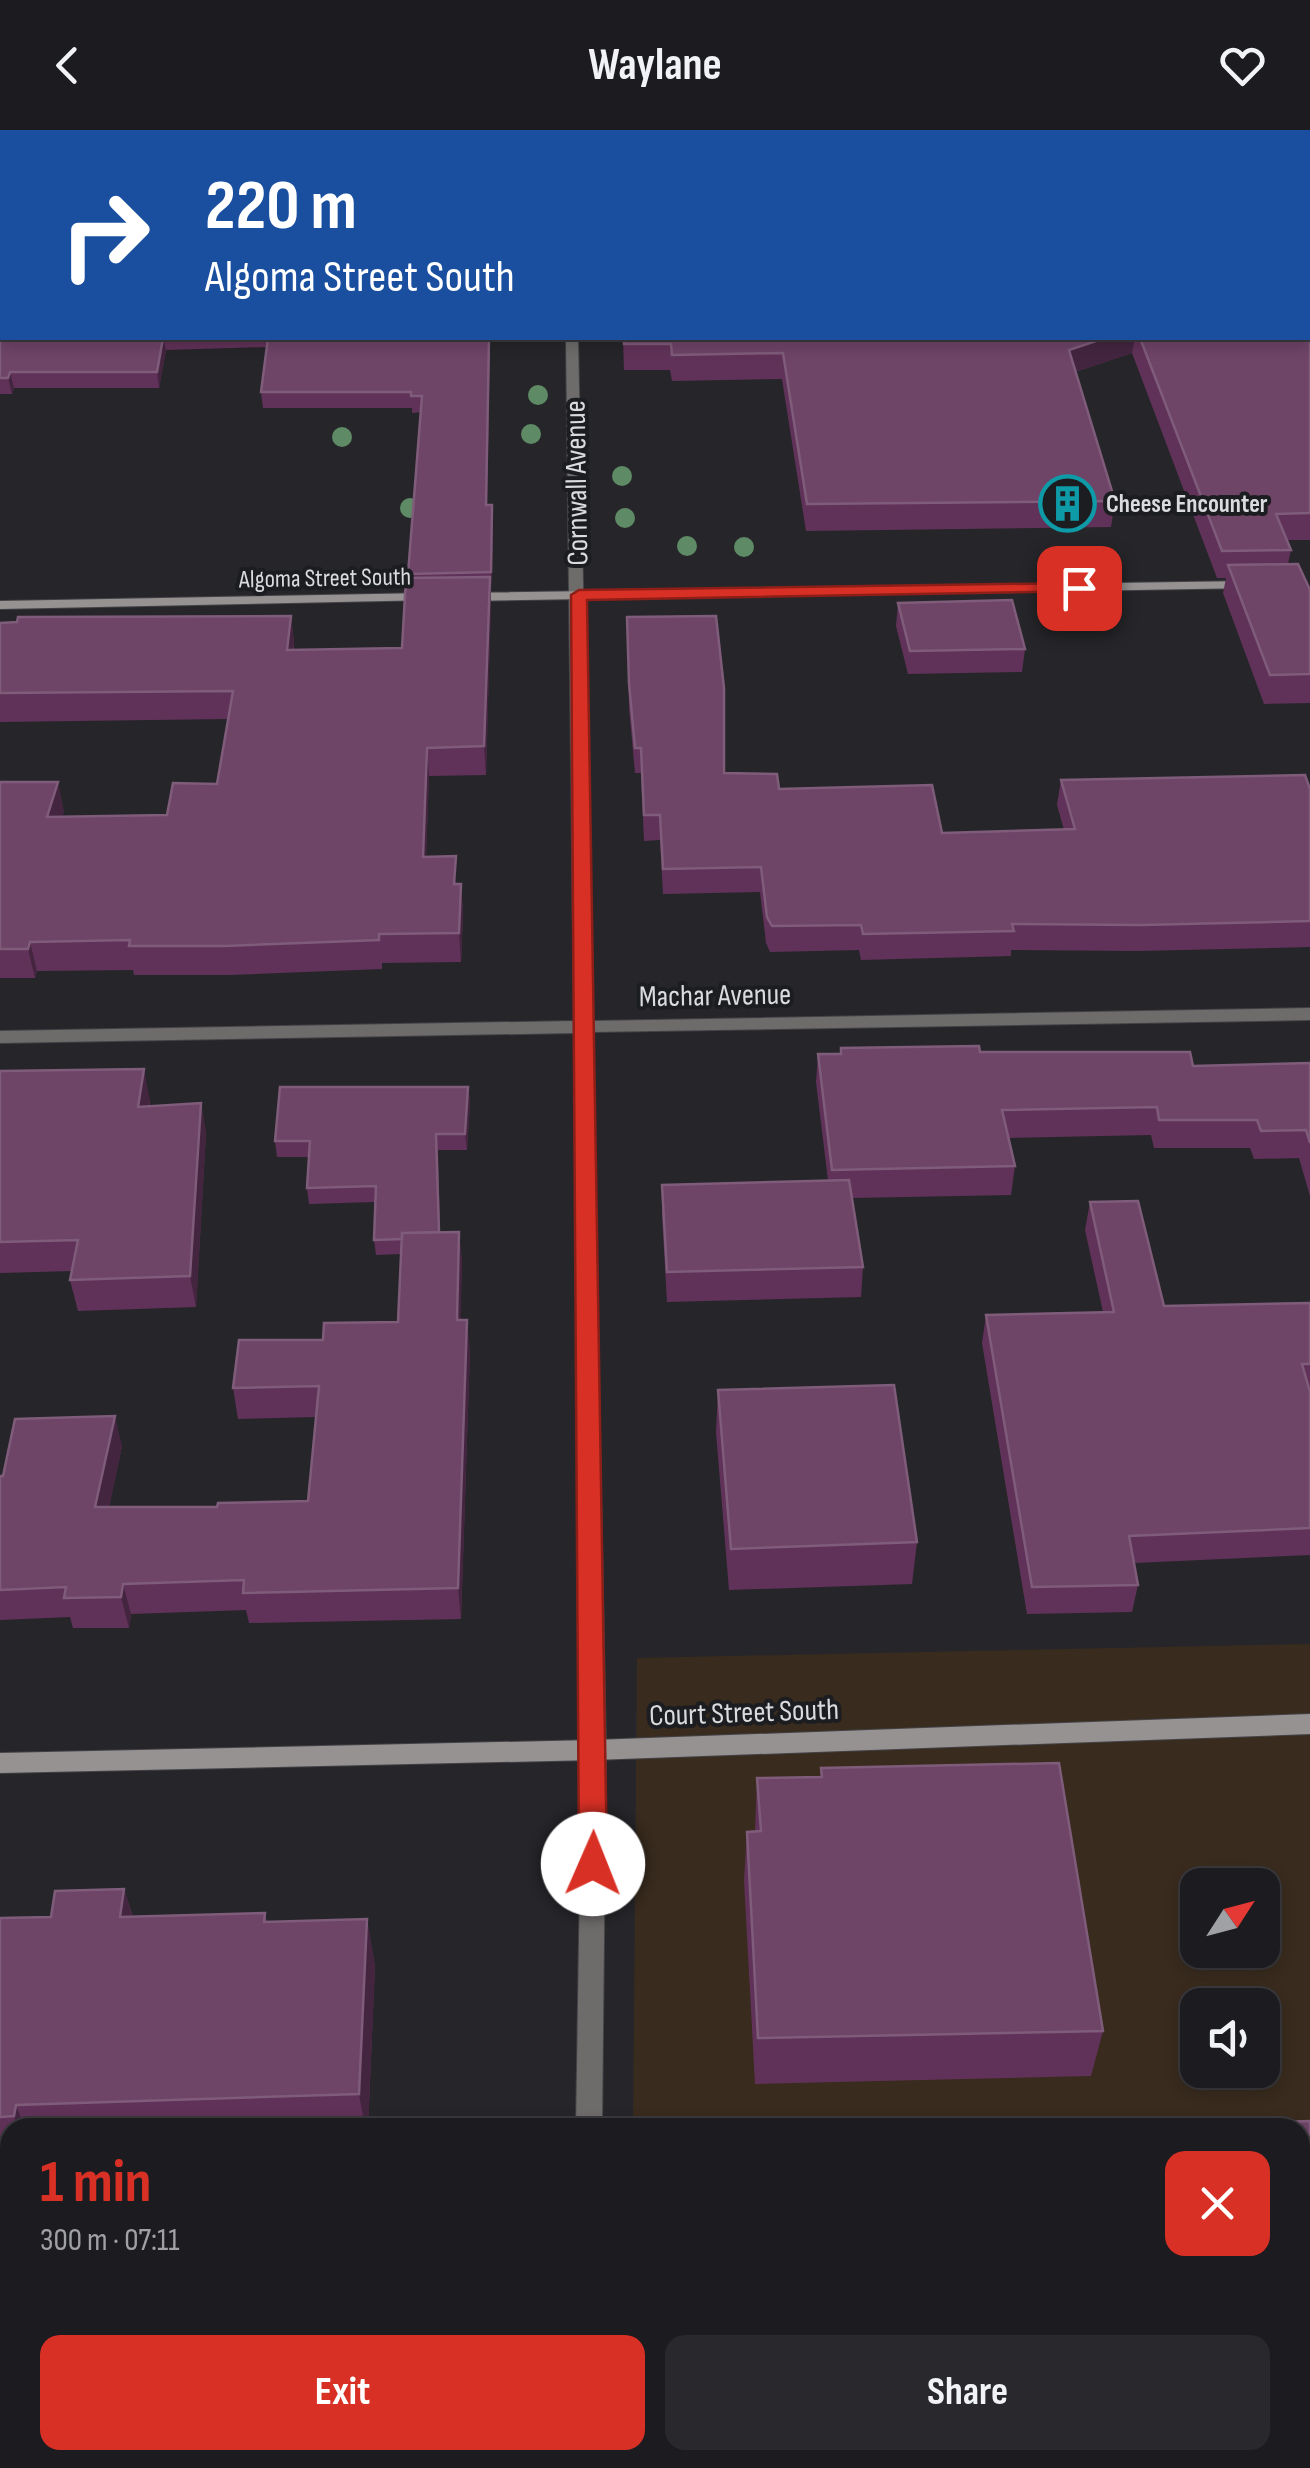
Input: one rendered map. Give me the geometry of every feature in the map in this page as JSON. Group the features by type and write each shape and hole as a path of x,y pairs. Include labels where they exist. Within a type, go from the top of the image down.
{"street":[{"name":"Cornwall Avenue","path":"572,340 586,1025 594,1750 589,2118"},
{"path":"459,597 1270,585"},
{"name":"Algoma Street South","path":"0,604 439,597"},
{"name":"Machar Avenue","path":"0,1038 1310,1014"},
{"name":"Court Street South","path":"0,1763 594,1750 1310,1724"}],"shaded area":[{"path":"1310,1644 1310,2118 633,2118 637,1658"}],"building":[{"path":"0,340 163,340 157,372 10,372 8,378 0,378"},
{"path":"268,340 489,340 486,505 492,505 491,572 408,574 422,396 411,396 411,392 261,392"},
{"path":"624,340 1099,340 1069,350 1115,501 807,504 783,353 672,355 671,344 624,344"},
{"path":"1141,340 1310,340 1310,513 1276,514 1291,550 1222,551"},
{"path":"1298,564 1310,590 1310,674 1270,675 1228,565"},
{"path":"490,577 484,746 427,748 423,857 456,856 454,884 461,884 459,933 379,934 379,940 225,946 129,946 130,940 30,942 28,949 0,949 0,782 58,782 47,817 167,815 173,783 217,784 233,691 0,693 0,623 17,622 18,617 291,616 287,650 402,648 406,578"},
{"path":"1012,600 1025,649 910,651 898,603"},
{"path":"716,616 724,688 724,773 777,774 779,789 932,785 942,833 1075,829 1061,780 1305,775 1310,789 1310,921 1012,924 1014,931 863,934 861,925 772,926 767,917 761,867 663,869 660,815 644,815 641,748 635,748 629,683 627,617"},
{"path":"979,1046 980,1052 1190,1052 1193,1066 1310,1063 1310,1143 1306,1130 1261,1131 1257,1120 1159,1120 1157,1107 1002,1110 1015,1166 832,1170 818,1054 841,1054 841,1048"},
{"path":"144,1069 138,1107 201,1103 190,1276 70,1280 78,1240 0,1242 0,1071"},
{"path":"280,1087 468,1087 465,1134 436,1134 439,1232 402,1233 402,1239 374,1240 376,1186 307,1188 310,1141 275,1141"},
{"path":"849,1180 863,1267 667,1272 662,1185"},
{"path":"1138,1201 1164,1306 1310,1303 1310,1364 1302,1364 1310,1392 1310,1528 1129,1536 1138,1585 1032,1587 986,1315 1114,1312 1090,1202"},
{"path":"459,1232 457,1320 467,1320 458,1588 243,1593 244,1580 123,1584 121,1597 64,1598 66,1587 0,1590 0,1476 15,1419 115,1416 95,1507 217,1507 218,1503 308,1501 319,1386 233,1388 239,1340 323,1340 324,1323 398,1322 402,1233"},
{"path":"894,1385 917,1542 731,1549 718,1390"},
{"path":"1059,1763 1103,2031 758,2038 747,1832 761,1831 757,1778 822,1777 821,1768"},
{"path":"124,1889 120,1917 265,1913 264,1922 367,1919 359,2094 16,2105 14,2116 0,2117 0,1918 51,1917 55,1891"}],"place":[{"name":"Cheese Encounter","path":"1067,503"}],"route":[{"path":"593,1864 579,595 1079,588"}]}
